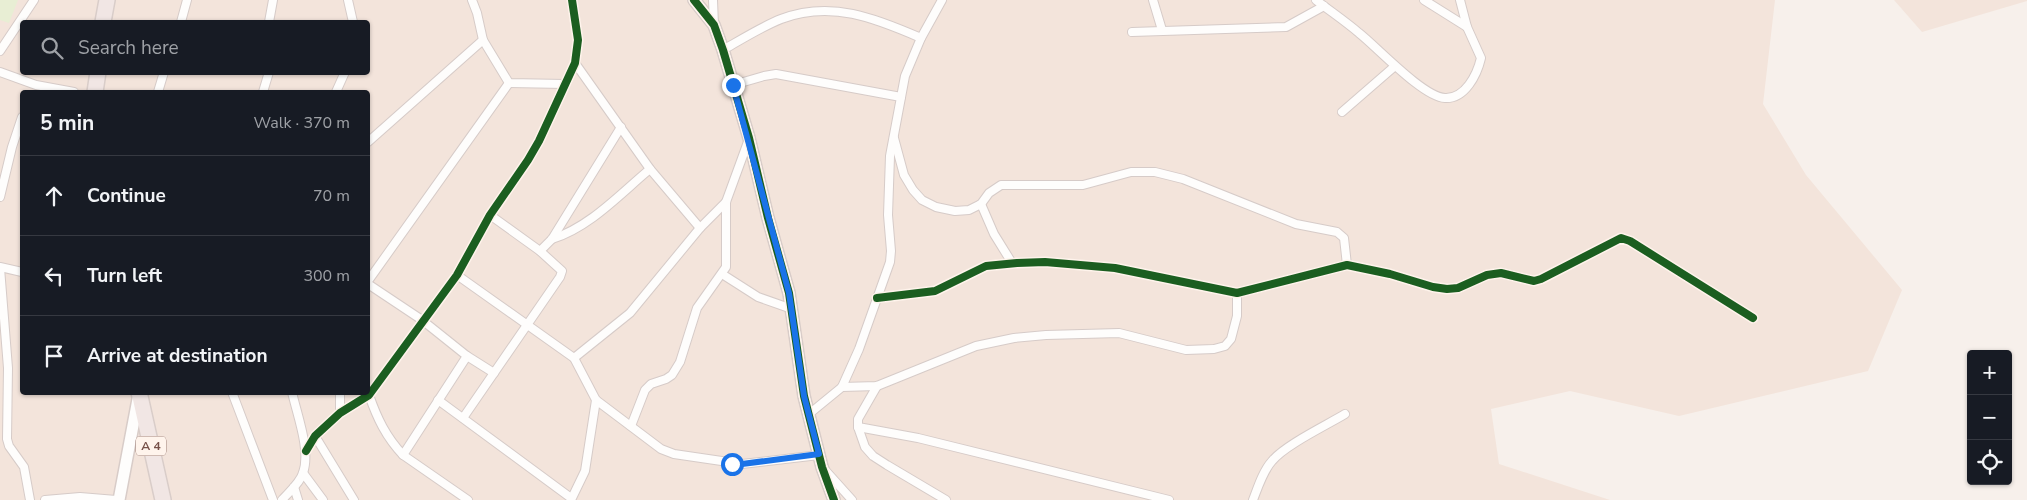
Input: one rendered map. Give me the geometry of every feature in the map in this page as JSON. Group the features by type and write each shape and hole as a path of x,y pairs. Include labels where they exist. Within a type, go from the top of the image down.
{"highway":[{"path":"103,20 107,0"},
{"path":"96,90 98,75"},
{"name":"A 4","path":"139,395 163,500"}],"street":[{"path":"21,20 34,0"},
{"path":"182,20 187,0"},
{"path":"269,20 273,0"},
{"path":"348,0 352,20"},
{"path":"472,0 483,40 509,83"},
{"path":"370,394 422,320 457,275 490,215 515,180 539,141 575,63 578,40 572,0"},
{"path":"694,0 714,25"},
{"path":"713,0 714,25 749,138 792,309 804,396 822,467 834,500"},
{"path":"809,414 842,387 859,349 890,262 888,215 890,156 905,76 921,38 942,0"},
{"path":"1153,0 1162,30"},
{"path":"1316,0 1359,32 1395,66 1431,93 1444,98 1456,96 1474,80 1481,58 1467,27 1460,0"},
{"path":"1424,0 1467,27"},
{"path":"1132,32 1286,27 1324,6"},
{"path":"723,50 781,19 812,10 825,9 868,16 921,38"},
{"path":"0,51 20,21"},
{"path":"370,140 483,40"},
{"path":"575,63 650,169 700,228"},
{"path":"1342,112 1395,66"},
{"path":"0,72 35,89 48,90"},
{"path":"733,85 776,74 901,97"},
{"path":"159,90 163,75"},
{"path":"264,90 268,75"},
{"path":"337,90 344,75"},
{"path":"509,83 565,84"},
{"path":"370,279 509,83"},
{"path":"0,198 12,146 20,124"},
{"path":"540,251 552,239 621,127"},
{"path":"630,426 645,390 650,384 666,379 676,371 696,308 726,267 726,202 749,138"},
{"path":"894,138 904,175 922,200 936,208 955,211 969,210 981,204 988,193 1001,185 1084,185 1131,172 1155,172 1183,179 1296,224 1337,232 1344,238 1347,265"},
{"path":"552,239 568,234 583,224 650,169"},
{"path":"574,358 630,313 700,228 726,202"},
{"path":"981,204 994,234 1012,263"},
{"path":"463,418 560,277 562,271 540,251 490,215"},
{"path":"876,298 935,290 986,266 1046,262 1101,266 1181,280 1237,293 1347,265 1447,289 1458,288 1487,275 1501,273 1534,281 1542,279 1621,238 1630,241 1753,318"},
{"path":"20,272 0,267 8,368 4,413 9,446 24,467 30,500"},
{"path":"722,274 758,297 792,309"},
{"path":"457,275 574,358 596,400 661,448 674,454 719,460 732,464 819,454"},
{"path":"370,283 494,373"},
{"path":"842,387 877,386 976,346 1014,338 1120,333 1186,350 1214,349 1225,346 1231,338 1237,316 1237,293"},
{"path":"402,455 468,356"},
{"path":"877,386 858,419 858,428 865,447 873,456 946,500"},
{"path":"45,500 80,497 118,500 139,395"},
{"path":"233,395 273,500"},
{"path":"293,395 306,451"},
{"path":"340,395 340,413"},
{"path":"282,500 294,488 303,473 306,451 314,436 340,413 369,395 386,434 402,455 468,500"},
{"path":"438,400 571,499 585,471 596,400"},
{"path":"1254,500 1259,485 1272,460 1296,443 1345,414"},
{"path":"858,428 918,438 1168,500"},
{"path":"314,436 354,500"},
{"path":"822,467 852,500"},
{"path":"303,473 323,500"},
{"path":"294,488 298,500"}],"shaded area":[{"path":"0,0 1775,0 1763,104 1806,175 1902,290 1868,371 1679,416 1570,391 1491,409 1499,464 1610,500 0,500"},
{"path":"1894,0 2027,0 2027,1 1922,32"}],"green space":[{"path":"0,0 18,0 9,23 0,20"}],"cycle path":[{"path":"370,394 457,275 490,215 539,141 575,63 578,40 572,0"},
{"path":"694,0 714,25 749,138 768,218 789,293 804,396 822,467 834,500"},
{"path":"877,298 935,291 986,266 1045,262 1115,268 1237,293 1347,265 1447,289 1458,288 1487,275 1501,273 1534,281 1541,279 1621,238 1630,241 1753,318"},
{"path":"306,451 315,436 340,413 369,395"}],"route":[{"path":"732,464 819,454 804,396 789,293 768,218 749,138 733,85"}]}
